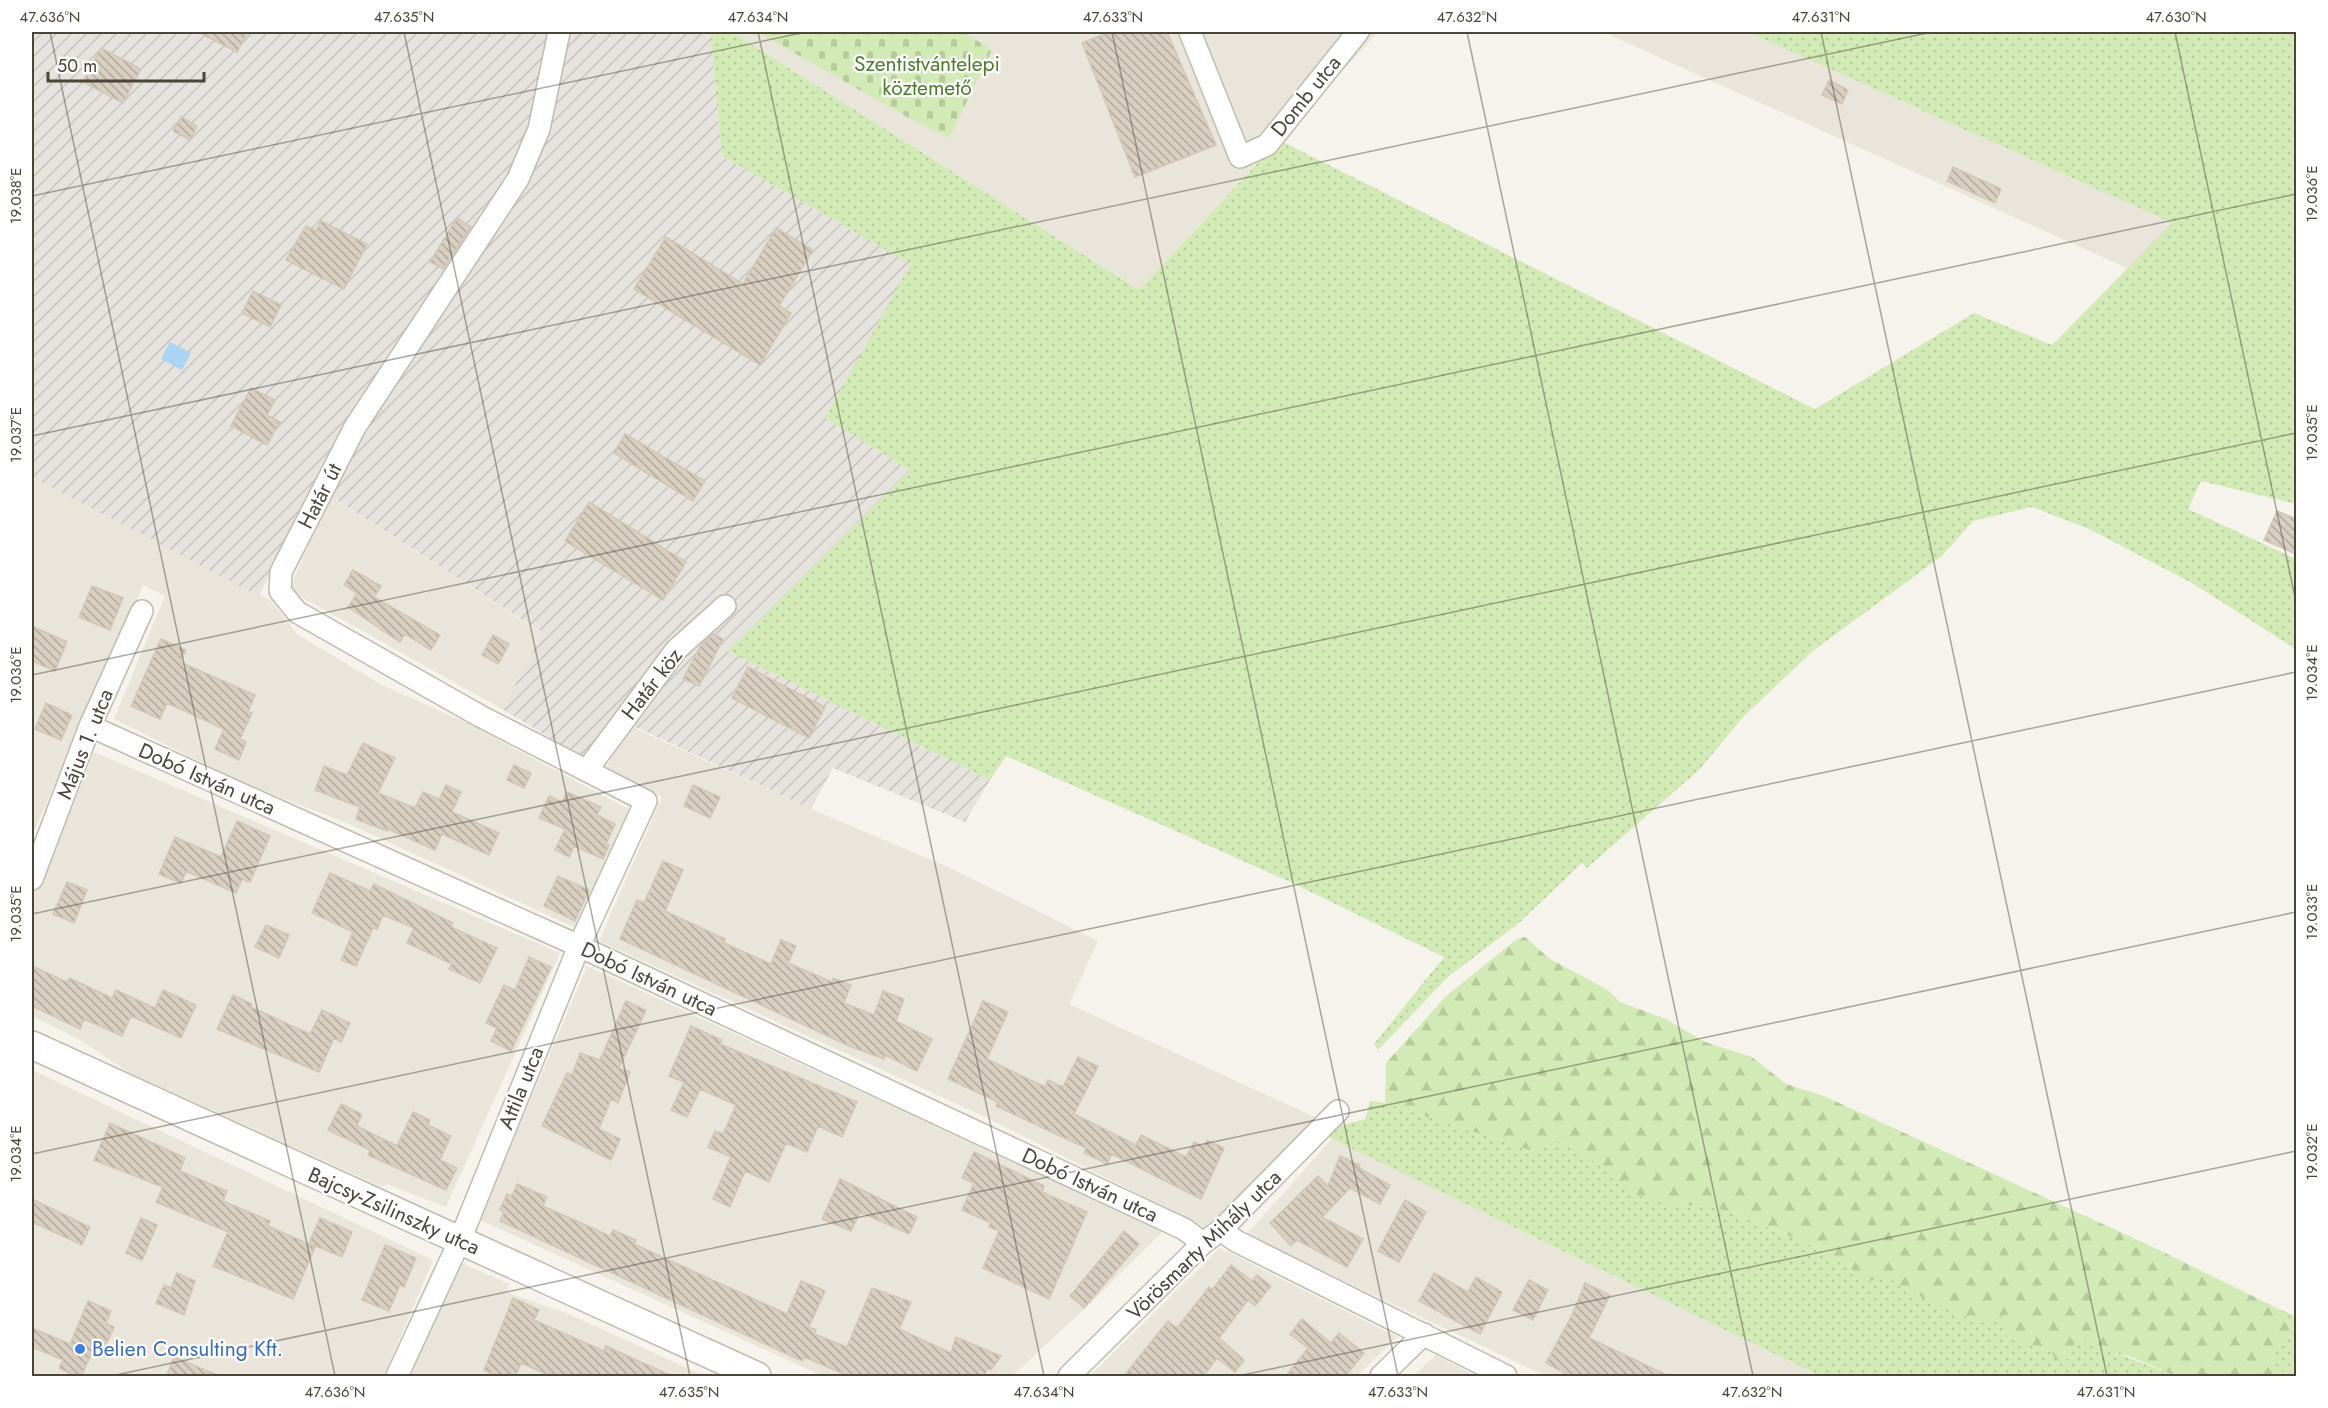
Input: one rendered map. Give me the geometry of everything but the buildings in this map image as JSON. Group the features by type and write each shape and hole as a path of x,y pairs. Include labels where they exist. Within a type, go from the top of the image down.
{"street":[{"name":"Határ út","path":"559,32 539,129 518,178 355,427 281,572 280,591 297,612 370,655 480,717 646,801"},
{"name":"Domb utca","path":"1190,32 1240,157 1267,145 1358,32"},
{"name":"Határ köz","path":"587,770 676,650 725,606"},
{"name":"Május 1. utca","path":"32,879 90,726 142,611"},
{"name":"Dobó István utca","path":"90,726 579,946 1184,1229 1203,1243"},
{"name":"Attila utca","path":"397,1377 460,1240 579,946 646,801"},
{"name":"Bajcsy-Zsilinszky utca","path":"32,1045 757,1377"},
{"name":"Vörösmarty Mihály utca","path":"1069,1377 1203,1243 1221,1230 1338,1112"},
{"path":"1221,1230 1236,1241 1506,1377"},
{"path":"1381,1377 1424,1334"}],"shaded area":[{"path":"32,32 710,32 722,156 912,264 825,418 910,470 728,651 990,780 965,822 833,768 811,809 612,716 582,757 502,709 543,633 315,486 259,596 32,477"},
{"path":"732,32 1378,32 1139,290"},
{"path":"1603,32 1748,32 2172,223 2129,269"},
{"path":"32,477 270,600 298,635 382,685 467,723 630,810 576,928 349,824 241,782 114,719 165,596 143,585 32,836"},
{"path":"330,496 543,634 502,709 289,590"},
{"path":"630,726 811,809 948,867 1098,941 1069,1004 1319,1119 1206,1228 977,1113 599,941 662,797 605,770"},
{"path":"94,752 560,953 446,1207 387,1184 382,1187 130,1073 77,1038 32,1016 32,893 46,857 55,850"},
{"path":"587,966 1165,1229 1091,1303 1012,1376 823,1376 480,1220"},
{"path":"32,1070 433,1260 384,1376 32,1375"},
{"path":"1332,1139 1820,1376 1546,1376 1246,1235"},
{"path":"1220,1248 1397,1337 1357,1376 1090,1376"},
{"path":"461,1263 509,1284 506,1292 566,1313 705,1376 409,1376 440,1304"},
{"path":"1436,1355 1475,1376 1413,1376"}],"green space":[{"path":"710,32 732,32 1139,290 1279,140 1815,409 1974,313 2052,345 2172,223 1748,32 2296,32 2296,504 2201,481 2188,509 2296,559 2296,649 2192,583 2089,529 2032,507 1973,521 1942,556 1814,650 1742,718 1700,769 1587,868 1582,863 1519,923 1449,976 1378,1050 1374,1044 1444,957 1286,880 1006,756 990,780 728,651 910,470 825,418 911,264 722,156"},
{"name":"Szentistvántelepi köztemető","path":"757,32 963,32 992,50 949,138 916,122"},
{"path":"1525,937 1550,959 1608,990 1620,1002 1666,1019 1705,1042 1752,1057 1786,1084 1824,1096 2155,1248 2281,1310 2291,1328 2288,1339 2276,1347 2272,1365 2277,1376 2176,1376 2073,1336 2074,1348 2071,1357 2059,1363 2051,1352 2006,1335 2004,1326 2010,1314 1982,1323 1912,1293 1887,1276 1862,1283 1854,1277 1851,1265 1830,1261 1829,1253 1739,1215 1707,1205 1677,1206 1639,1196 1570,1144 1553,1143 1532,1151 1385,1103 1386,1063 1446,996 1517,939"},
{"path":"1370,1101 1385,1103 1532,1151 1553,1143 1570,1144 1601,1166 1677,1206 1707,1205 1739,1215 1829,1253 1851,1265 1887,1276 1912,1293 2010,1314 2006,1335 2051,1352 2072,1336 2176,1376 1820,1376 1332,1139 1324,1130 1365,1119"},
{"path":"2281,1310 2296,1316 2296,1364 2294,1363 2277,1376 2272,1365 2276,1347 2288,1339 2291,1328"},
{"path":"2294,1363 2296,1364 2296,1376 2277,1376"}],"water":[{"path":"170,342 191,353 182,370 161,359"}],"place":[{"name":"Belien Consulting Kft.","path":"80,1349"}]}
